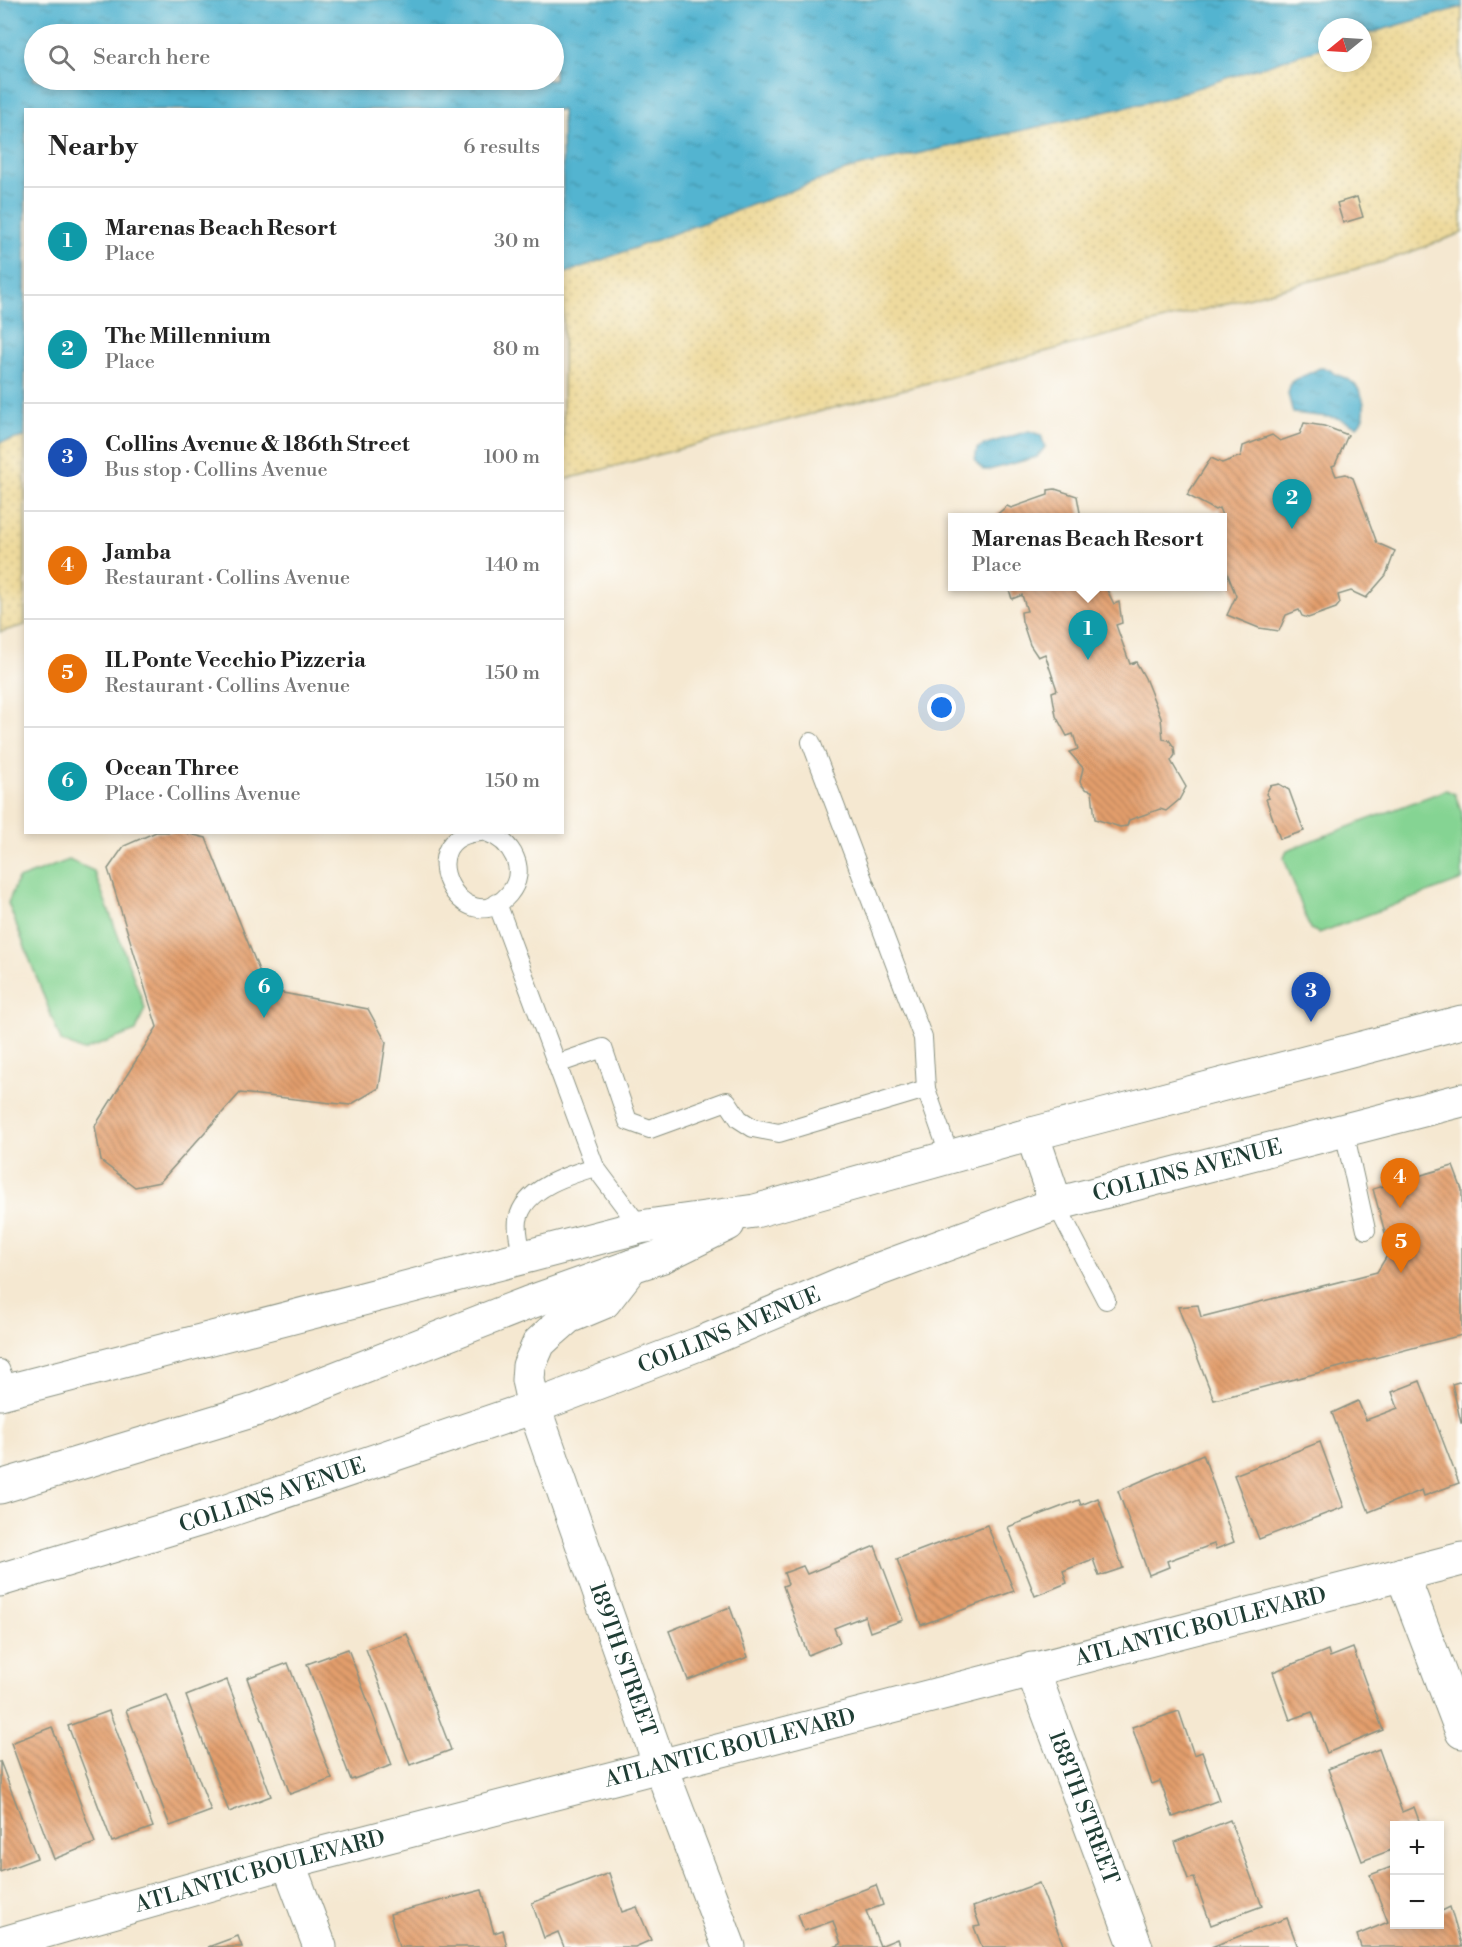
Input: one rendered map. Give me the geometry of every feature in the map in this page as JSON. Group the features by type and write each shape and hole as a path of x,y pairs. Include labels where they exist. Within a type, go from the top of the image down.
{"main road":[{"path":"3,1384 522,1258 640,1227 754,1211 1032,1134 1462,1022"},
{"name":"COLLINS AVENUE","path":"0,1580 218,1514 534,1407 701,1343 858,1277 1056,1204 1462,1100"},
{"path":"1032,1134 1056,1204"},
{"path":"0,1487 246,1413 663,1256 754,1211"},
{"name":"189TH STREET","path":"632,1266 604,1302 568,1317 539,1343 529,1366 528,1380 534,1407 661,1768 729,1947"},
{"name":"ATLANTIC BOULEVARD","path":"0,1944 288,1862 661,1768 1462,1559"},
{"path":"1402,1574 1462,1732"},
{"name":"188TH STREET","path":"1032,1670 1136,1947"},
{"path":"288,1862 320,1947"}],"lane":[{"path":"811,742 923,1038 926,1089 950,1157"},
{"path":"474,834 463,837 453,844 446,856 446,881 452,892 462,901 473,906 497,903 514,887 518,864 507,843 490,834"},
{"path":"497,903 595,1167 640,1227"},
{"path":"557,1064 603,1048 628,1121 650,1129 727,1101 739,1119 753,1128 779,1133 926,1089"},
{"path":"1344,1131 1366,1230"},
{"path":"522,1258 518,1221 526,1202 563,1176 595,1167"},
{"path":"1056,1204 1106,1300"}],"green space":[{"path":"1446,790 1455,794 1462,813 1462,880 1319,933 1310,929 1284,858 1287,850"},
{"path":"69,860 94,871 145,1008 136,1031 83,1051 61,1041 8,903 18,879"}],"sand":[{"path":"1462,7 1462,233 1386,261 564,480 564,274 853,168 1162,99 1318,49 1318,72 1372,72 1372,32"},
{"path":"24,437 24,625 0,632 0,442"}],"water":[{"path":"0,0 1462,0 1462,7 1372,32 1372,18 1318,18 1318,49 1162,99 853,168 564,274 564,108 24,108 24,437 0,442"},
{"path":"1320,368 1329,369 1349,380 1362,395 1364,409 1357,426 1337,418 1293,413 1288,394 1291,382"},
{"path":"1029,431 1041,435 1045,447 1037,457 989,470 983,470 975,461 977,449 983,445"}],"building":[{"path":"1357,197 1363,217 1343,223 1337,203"},
{"path":"1304,423 1324,426 1348,435 1335,465 1332,466 1336,476 1346,474 1353,478 1377,543 1395,551 1386,575 1366,598 1351,591 1338,595 1340,603 1336,608 1308,618 1302,616 1299,610 1286,615 1279,631 1259,628 1227,615 1236,596 1227,572 1227,513 1221,513 1219,508 1215,510 1187,495 1211,458 1222,463 1241,456 1243,446 1272,435 1280,441 1300,434"},
{"path":"1055,489 1077,496 1080,513 999,513 1007,506 1011,508 1048,495 1048,490"},
{"path":"1010,591 1108,591 1114,604 1119,602 1122,623 1116,625 1130,664 1136,662 1145,678 1161,718 1163,739 1169,740 1174,747 1175,755 1171,761 1186,787 1179,800 1166,811 1160,809 1129,820 1127,826 1120,827 1095,819 1092,791 1085,789 1080,782 1083,768 1069,752 1078,749 1073,734 1067,736 1056,716 1052,692 1057,690 1045,654 1038,657 1030,645 1022,621 1021,612 1027,611 1022,595 1012,599"},
{"path":"1279,784 1289,790 1304,831 1280,839 1266,799 1269,798 1266,794 1270,786"},
{"path":"151,834 190,834 206,838 267,990 368,1009 386,1042 379,1088 350,1105 240,1093 160,1182 135,1187 101,1161 95,1126 157,1027 108,869 124,846"},
{"path":"1453,1166 1462,1190 1462,1335 1214,1400 1178,1307 1198,1305 1201,1317 1377,1272 1390,1251 1373,1189"},
{"path":"1420,1381 1459,1483 1424,1496 1422,1490 1369,1512 1332,1413 1358,1401 1366,1420 1398,1408 1392,1392"},
{"path":"1462,1381 1462,1423 1461,1423 1452,1384"},
{"path":"1320,1442 1344,1507 1259,1539 1234,1475"},
{"path":"1203,1454 1234,1542 1216,1549 1214,1544 1167,1561 1169,1567 1149,1575 1118,1491"},
{"path":"1098,1498 1123,1568 1099,1576 1093,1559 1063,1571 1067,1583 1035,1596 1008,1527 1079,1500 1081,1505"},
{"path":"987,1525 1014,1591 921,1625 897,1559"},
{"path":"875,1546 903,1620 870,1632 865,1616 834,1628 840,1642 808,1655 783,1586 788,1584 784,1573 803,1566 807,1574"},
{"path":"730,1607 748,1657 688,1680 669,1631"},
{"path":"407,1634 451,1750 410,1765 366,1649"},
{"path":"1353,1648 1383,1730 1327,1753 1312,1712 1290,1720 1273,1672 1328,1650 1330,1657"},
{"path":"348,1649 392,1765 351,1780 307,1664"},
{"path":"288,1663 332,1779 290,1794 247,1678"},
{"path":"227,1680 271,1796 229,1812 186,1696"},
{"path":"167,1695 211,1811 170,1826 126,1710"},
{"path":"109,1711 153,1827 112,1842 68,1726"},
{"path":"1179,1711 1194,1755 1202,1752 1219,1800 1173,1817 1160,1781 1152,1784 1132,1727"},
{"path":"52,1727 95,1843 54,1859 11,1743"},
{"path":"1379,1749 1402,1812 1414,1807 1419,1821 1390,1821 1390,1850 1362,1861 1328,1769"},
{"path":"0,1761 37,1858 0,1872"},
{"path":"1230,1820 1262,1906 1211,1925 1194,1878 1188,1879 1175,1842"},
{"path":"1390,1868 1390,1929 1444,1929 1444,1910 1450,1907 1462,1947 1361,1947 1357,1935 1388,1922 1370,1875"},
{"path":"609,1873 622,1912 637,1907 651,1940 635,1947 564,1947 558,1932 544,1938 532,1903"},
{"path":"1039,1883 1064,1947 982,1947 974,1927 980,1926 973,1907"},
{"path":"876,1885 883,1905 866,1911 880,1946 897,1939 900,1947 834,1947 841,1944 833,1921 804,1931 798,1914"},
{"path":"482,1890 494,1933 503,1930 507,1947 399,1947 390,1914"},
{"path":"1287,1918 1298,1947 1211,1947"},
{"path":"238,1936 242,1947 208,1947"}],"place":[{"name":"The Millennium","path":"1292,529"},
{"name":"Marenas Beach Resort","path":"1088,660"},
{"name":"Ocean Three","path":"264,1018"},
{"name":"Collins Avenue & 186th Street","path":"1311,1022"},
{"name":"Jamba","path":"1400,1208"},
{"name":"IL Ponte Vecchio Pizzeria","path":"1401,1273"}]}
